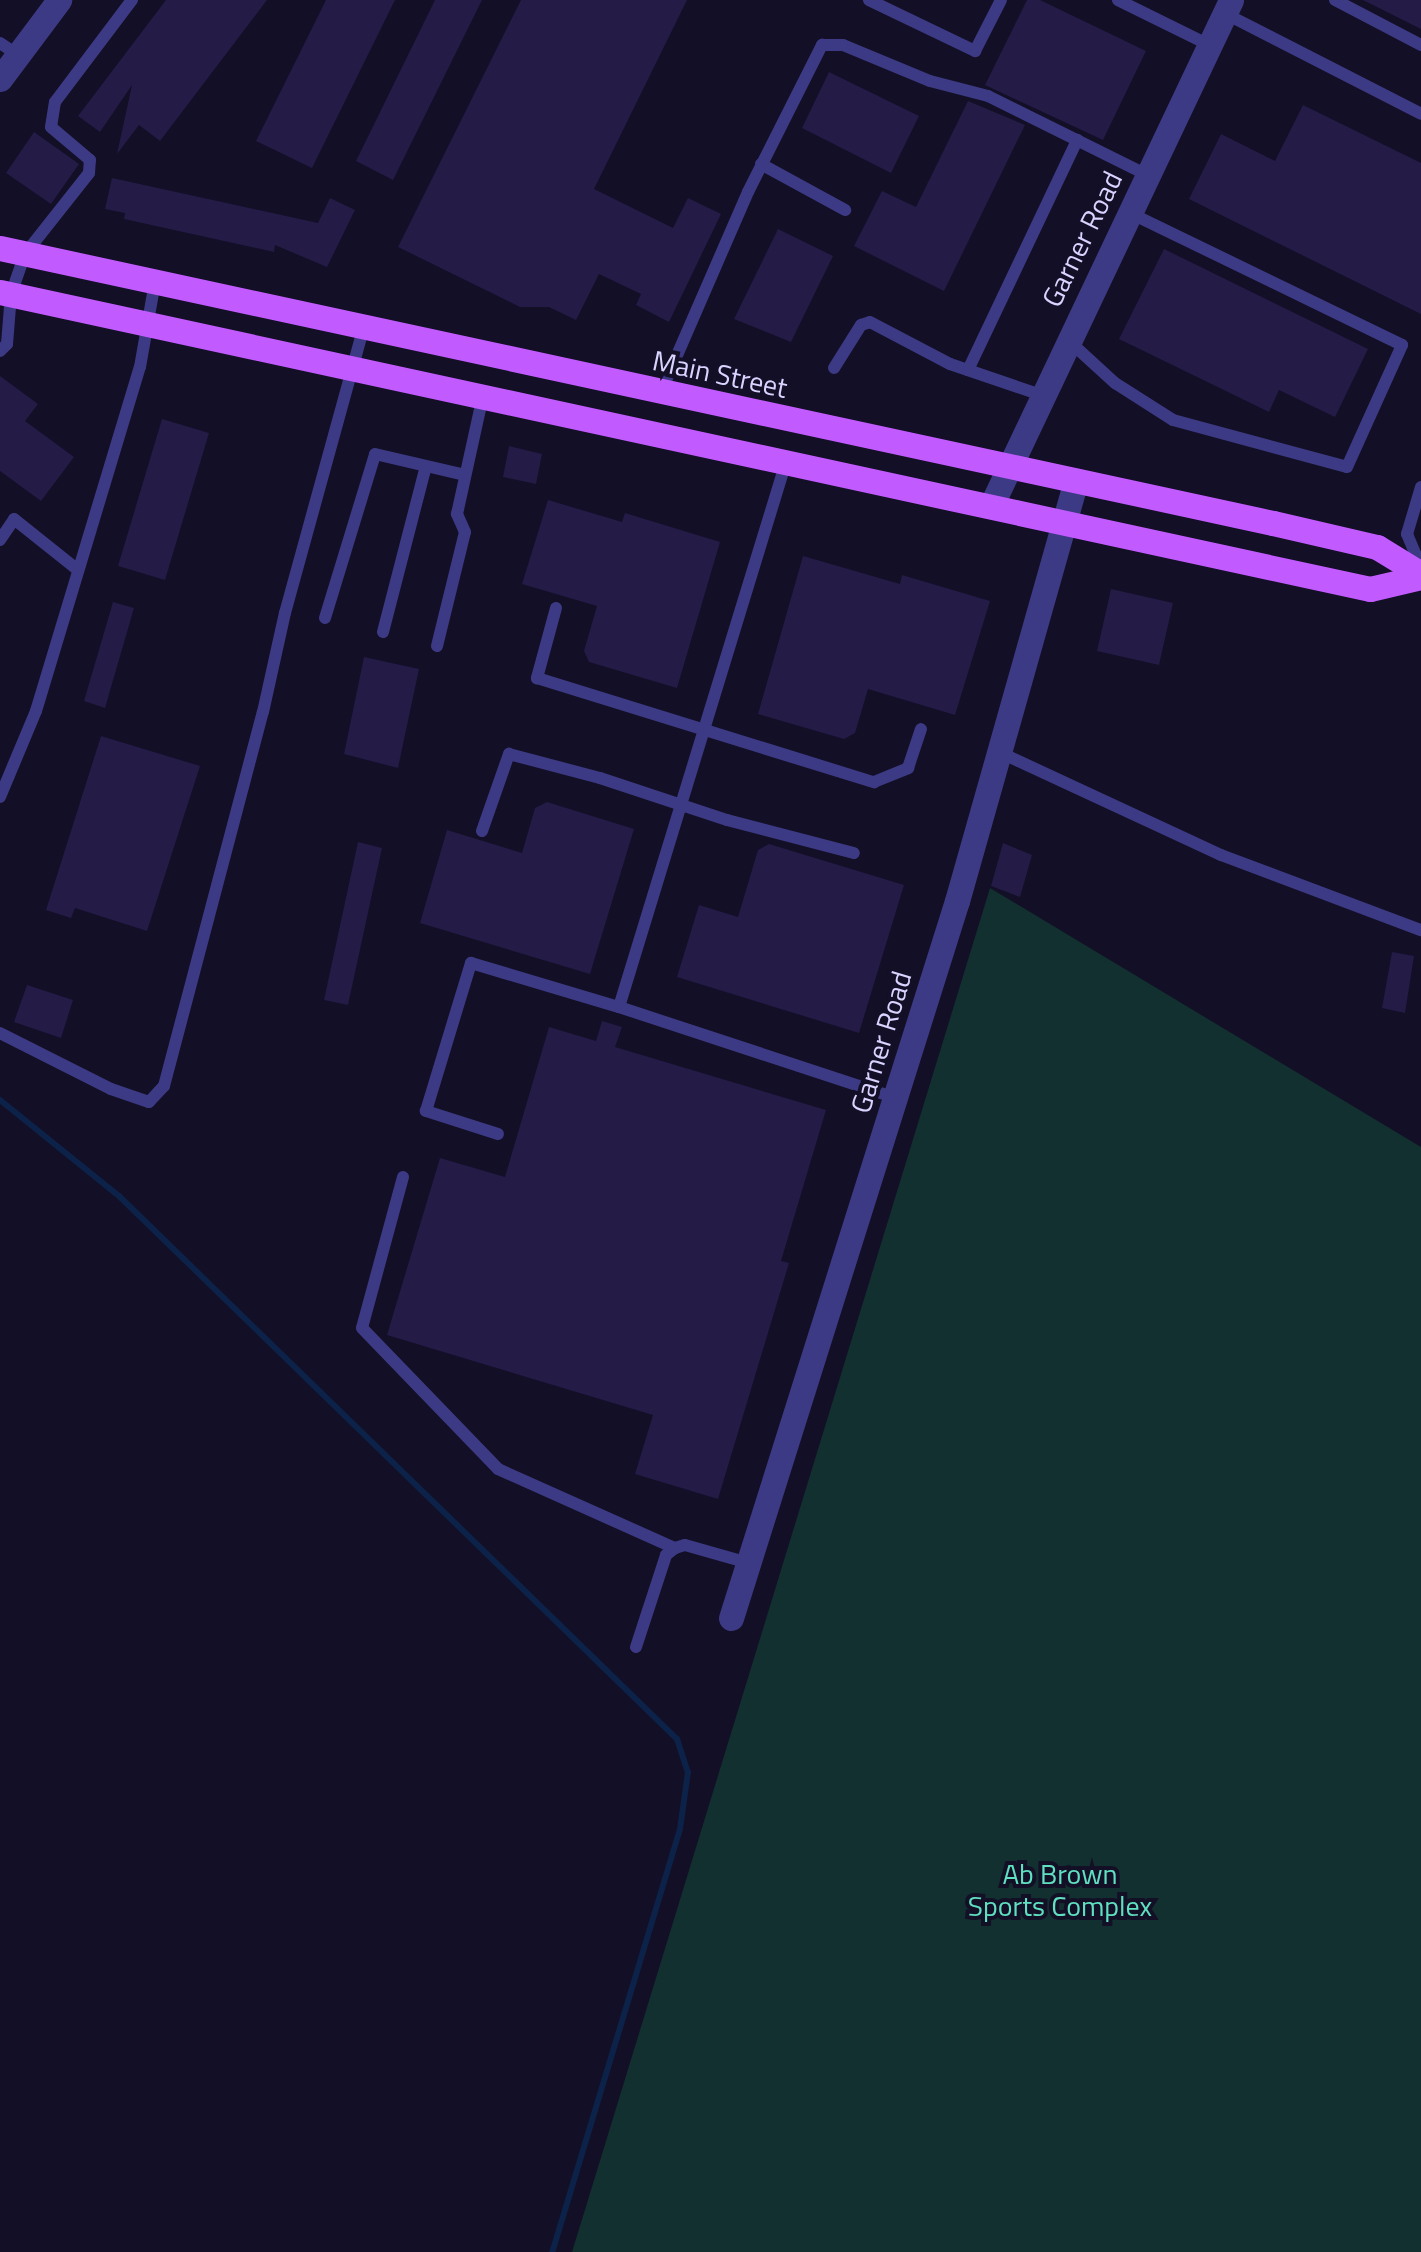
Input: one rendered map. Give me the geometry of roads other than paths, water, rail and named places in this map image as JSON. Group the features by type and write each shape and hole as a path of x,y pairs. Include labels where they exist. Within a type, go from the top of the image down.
{"main road":[{"name":"Main Street","path":"13,251 1377,547 1421,572"},
{"path":"6,293 1370,589 1421,572"}],"street":[{"path":"0,79 9,49 59,0"},
{"name":"Garner Road","path":"991,506 1006,467 1227,7"},
{"name":"Garner Road","path":"730,1618 895,1098 1076,480"}],"lane":[{"path":"0,351 6,344 6,293 13,251 90,168 90,160 51,127 56,102 132,0"},
{"path":"869,0 975,51 1001,0"},
{"path":"1118,0 1209,45"},
{"path":"1335,0 1421,45"},
{"path":"1227,7 1421,114"},
{"path":"661,392 816,50 832,43 930,81 988,96 1147,174"},
{"path":"968,370 1077,140"},
{"path":"762,164 845,210"},
{"path":"1068,340 1115,383 1173,420 1347,467 1402,344 1128,212"},
{"path":"0,796 36,711 140,367 155,282"},
{"path":"834,368 861,324 870,322 968,370 1041,395"},
{"path":"0,1033 110,1090 149,1102 164,1086 258,731 285,613 364,328"},
{"path":"437,646 465,532 457,514 483,396"},
{"path":"325,618 375,454 465,476"},
{"path":"619,1007 786,462"},
{"path":"383,632 426,466"},
{"path":"1421,487 1407,534 1421,572"},
{"path":"0,540 14,519 78,570"},
{"path":"556,608 537,678 874,782 908,768 920,729"},
{"path":"999,752 1221,854 1421,930"},
{"path":"482,831 509,754 682,803 727,820 854,853"},
{"path":"498,1134 426,1111 471,962 895,1098"},
{"path":"403,1177 362,1328 498,1469 675,1548"},
{"path":"636,1647 666,1555 675,1548 685,1545 748,1563"}],"waterway":[{"path":"0,1100 119,1196 677,1739 688,1772 680,1829 552,2252"}],"park label":[{"name":"Ab Brown Sports Complex","path":"1060,1890"}]}
